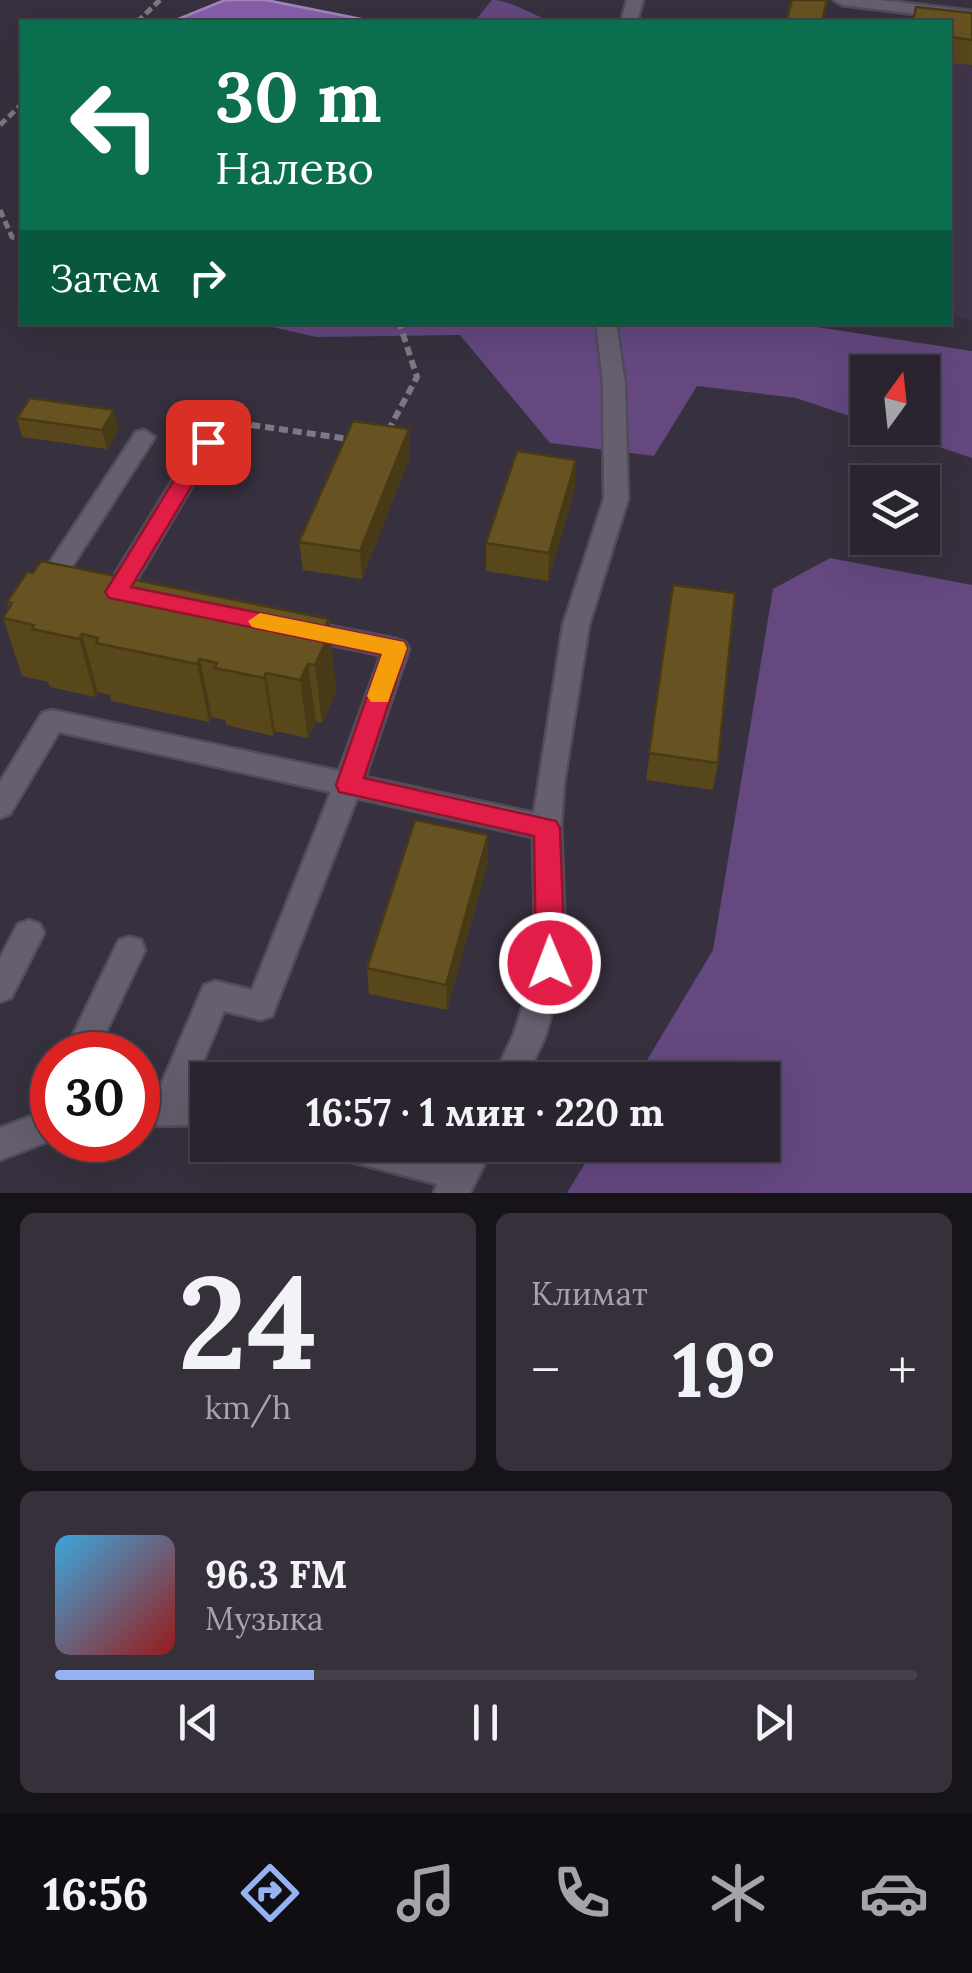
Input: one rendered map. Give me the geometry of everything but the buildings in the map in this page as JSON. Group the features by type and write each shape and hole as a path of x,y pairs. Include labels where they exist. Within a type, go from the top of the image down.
{"street":[{"path":"842,0 885,14 972,16"},
{"path":"517,1062 529,1037 550,963 550,783 576,625 616,499 614,384 606,325"},
{"path":"144,437 52,579 154,600"},
{"path":"117,592 208,442"},
{"path":"160,1096 216,995 261,1006 348,785 396,648 266,622"},
{"path":"0,806 52,720 547,828"},
{"path":"0,988 29,933"},
{"path":"90,1032 130,950"},
{"path":"160,1109 190,1109"},
{"path":"0,1144 30,1130"},
{"path":"395,1162 451,1182"}],"path":[{"path":"139,20 160,0"},
{"path":"0,125 20,106"},
{"path":"0,210 12,236 20,239"},
{"path":"385,437 417,378 400,325"},
{"path":"182,415 357,440"}],"shaded area":[{"path":"225,0 266,0 366,20 176,20"},
{"path":"492,0 549,20 476,20"},
{"path":"952,27 972,29 972,320 952,315"},
{"path":"264,325 804,325 972,351 972,458 933,445 940,445 940,355 850,355 850,416 796,398 697,386 654,456 550,443 460,335 316,337"},
{"path":"830,558 972,585 972,1193 567,1193 586,1162 780,1162 780,1062 646,1062 713,950 773,589"}],"slow traffic":[{"path":"260,621 396,648 379,696"}],"route":[{"path":"208,442 117,592 396,648 348,785 547,828 550,963"}]}
